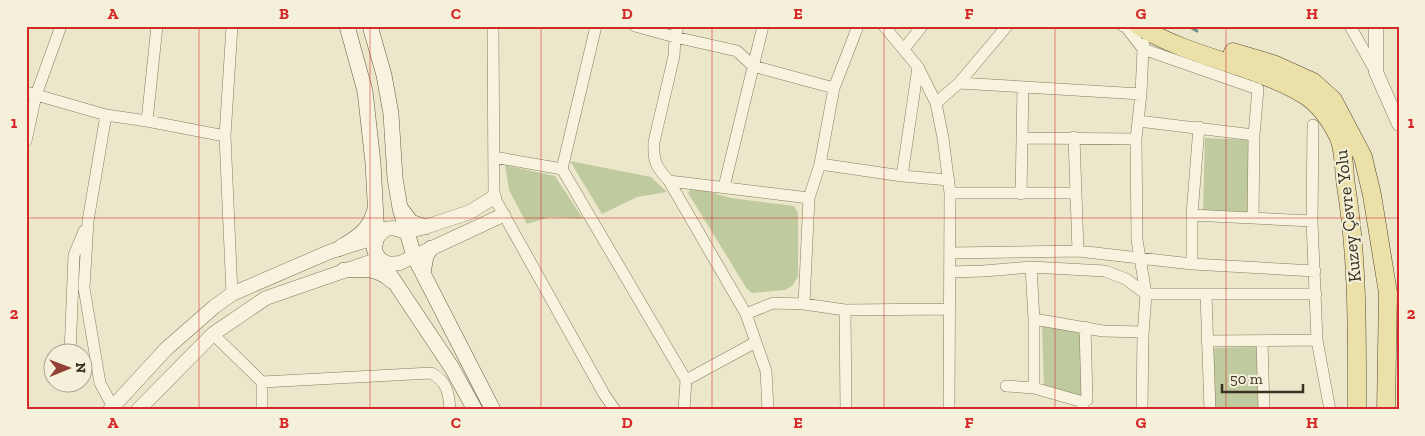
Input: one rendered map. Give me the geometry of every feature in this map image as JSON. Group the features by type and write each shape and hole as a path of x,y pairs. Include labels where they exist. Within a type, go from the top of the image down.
{"main road":[{"path":"347,26 364,91 373,163 377,237 374,248 379,259 452,368 474,410"},
{"path":"370,26 384,75 390,114 395,178 406,232 414,256 493,410"},
{"name":"Kuzey Çevre Yolu","path":"1164,26 1197,42 1274,64 1313,82 1333,100 1363,157 1372,194 1388,293 1386,410"},
{"name":"Kuzey Çevre Yolu","path":"1142,28 1163,40 1199,54 1240,66 1281,82 1306,95 1323,110 1339,139 1352,220 1357,308 1357,410"},
{"path":"338,249 362,234 372,222 376,208"},
{"path":"400,208 411,222 425,227"},
{"path":"423,273 426,256 431,248"},
{"path":"344,270 368,269 383,273 398,286"}],"street":[{"path":"26,141 31,94 61,26"},
{"path":"147,121 157,26"},
{"path":"232,26 225,136 232,294"},
{"path":"494,26 494,198 604,394 615,410"},
{"path":"596,26 562,169 686,380 684,410"},
{"path":"635,26 676,32 736,51 752,66 834,88"},
{"path":"724,187 763,26"},
{"path":"804,304 809,198 820,164 834,88 858,26"},
{"path":"884,26 918,67 936,103 943,138 950,193 949,410"},
{"path":"904,49 922,26"},
{"path":"936,103 959,83 1007,26"},
{"path":"1123,26 1126,26 1143,49 1258,89 1254,135 1253,218"},
{"path":"1350,26 1376,72 1399,124"},
{"path":"1376,26 1376,72"},
{"path":"1142,28 1141,94 1136,139 1138,240 1146,294 1143,332 1142,410"},
{"path":"676,32 674,56 654,142 653,155 658,168 669,181 746,314 766,371 768,410"},
{"path":"902,176 918,67"},
{"path":"959,83 1141,94"},
{"path":"1021,194 1023,87"},
{"path":"31,94 106,115 225,136"},
{"path":"106,115 88,220 84,288 100,382 112,408 166,349 214,307 232,294 338,249 377,237 386,229 393,228 406,232 425,227 470,212 494,198"},
{"path":"1138,121 1254,135"},
{"path":"1313,125 1312,221 1317,340 1330,410"},
{"path":"1192,264 1192,215 1199,127"},
{"path":"1074,137 1078,251"},
{"path":"1022,138 1136,139"},
{"path":"494,158 562,169"},
{"path":"820,164 902,176 949,180"},
{"path":"669,181 809,198"},
{"path":"950,193 1075,193"},
{"path":"1192,215 1312,221"},
{"path":"138,410 213,334 266,298 379,259 395,265 503,216"},
{"path":"70,344 74,255 88,220"},
{"path":"950,253 1078,251 1192,264 1315,271"},
{"path":"950,272 1031,267 1105,271 1126,279 1146,294 1316,294"},
{"path":"1031,267 1034,319 1034,388"},
{"path":"1206,294 1210,410"},
{"path":"746,314 773,303 804,304 845,310 949,309"},
{"path":"845,310 846,410"},
{"path":"1034,319 1103,331 1143,332"},
{"path":"1006,386 1034,388 1083,406 1087,400 1085,327"},
{"path":"213,334 262,382 262,410"},
{"path":"1207,341 1317,340"},
{"path":"686,380 756,342"},
{"path":"1262,342 1264,410"},
{"path":"262,382 431,373 440,378 446,386 450,399 450,410"}],"green space":[{"path":"1205,138 1252,140 1249,212 1203,211"},
{"path":"570,161 651,177 667,192 637,197 602,214"},
{"path":"505,165 555,176 583,219 550,217 527,224 509,190"},
{"path":"692,187 731,198 794,206 798,213 798,277 792,286 785,290 752,293 747,289 688,193"},
{"path":"1042,325 1081,331 1083,397 1044,388"},
{"path":"1259,347 1261,410 1214,410 1212,348"}],"waterway":[{"path":"1188,26 1197,31"}]}
